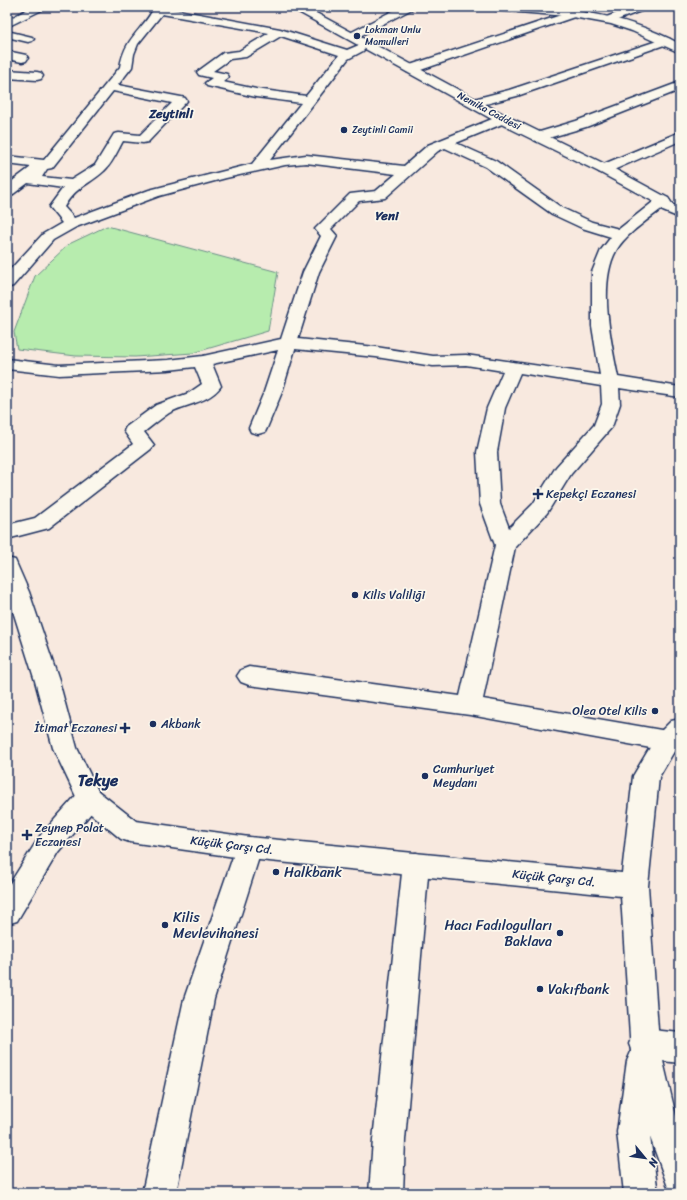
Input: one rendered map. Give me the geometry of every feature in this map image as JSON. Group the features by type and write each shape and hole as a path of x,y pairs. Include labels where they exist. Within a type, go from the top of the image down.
{"street":[{"path":"7,24 40,7"},
{"name":"Nemika Caddesi","path":"297,7 502,119 604,169 673,206"},
{"path":"352,36 408,7"},
{"path":"496,7 576,13 608,20 636,28 680,49"},
{"path":"608,20 642,7"},
{"path":"7,160 44,164 47,166 126,67 128,54 133,44 160,9 280,32 348,54"},
{"path":"411,69 576,13"},
{"path":"280,32 242,54 227,56 203,72 223,76 211,83 256,92 310,100"},
{"path":"7,34 28,38"},
{"path":"474,103 513,93 666,41"},
{"path":"257,167 344,56 367,45"},
{"path":"7,55 22,58"},
{"path":"7,74 37,76"},
{"path":"71,224 56,207 61,199 74,185 100,168 120,137 143,139 181,100 112,86"},
{"path":"538,137 580,124 680,86"},
{"path":"258,428 273,392 311,272 329,236 324,229 355,197 380,195 433,148 502,119"},
{"path":"604,169 680,136"},
{"path":"445,143 491,164 557,211 587,225 621,235"},
{"path":"7,283 48,237 71,224 154,193 257,167 285,161 306,159 408,171"},
{"path":"44,164 32,180 74,185"},
{"path":"7,192 44,164"},
{"path":"470,706 506,545 540,508 563,471 603,426 611,404 610,381 600,326 600,272 609,250 621,235 673,206"},
{"path":"7,364 59,370 168,365 203,361 288,343 376,352 433,361 466,360 514,366 680,392"},
{"path":"7,532 42,522 144,445 133,431 163,409 195,397 212,386 204,368 203,361"},
{"path":"506,545 490,504 487,452 496,408 514,366"},
{"name":"Küçük Çarşı Cd.","path":"7,565 12,592 47,682 65,748 90,798 130,831 249,848 634,886"},
{"path":"249,676 673,735 646,776 634,886 644,1044 663,1130 680,1175"},
{"path":"7,912 48,844 90,798"},
{"path":"159,1193 199,1000 249,848"},
{"path":"386,1193 389,1140 416,864"},
{"path":"644,1044 680,1048"},
{"path":"640,1193 633,1132 644,1044"}],"green space":[{"path":"107,226 278,272 268,331 193,353 135,357 76,356 17,349 14,332 35,276 69,244"}],"place":[{"name":"Lokman Unlu Mamulleri","path":"357,36"},
{"name":"Zeytinli Camii","path":"344,130"},
{"name":"Kepekçi Eczanesi","path":"538,494"},
{"name":"Kilis Valiliği","path":"355,595"},
{"name":"Olea Otel Kilis","path":"655,711"},
{"name":"Akbank","path":"153,724"},
{"name":"İtimat Eczanesi","path":"125,728"},
{"name":"Cumhuriyet Meydanı","path":"425,776"},
{"name":"Zeynep Polat Eczanesi","path":"27,835"},
{"name":"Halkbank","path":"276,872"},
{"name":"Kilis Mevlevihanesi","path":"165,925"},
{"name":"Hacı Fadılogulları Baklava","path":"560,933"},
{"name":"Vakıfbank","path":"540,989"}],"district":[{"name":"Zeytinli","path":"171,113"},
{"name":"Yeni","path":"387,215"},
{"name":"Tekye","path":"98,780"}]}
